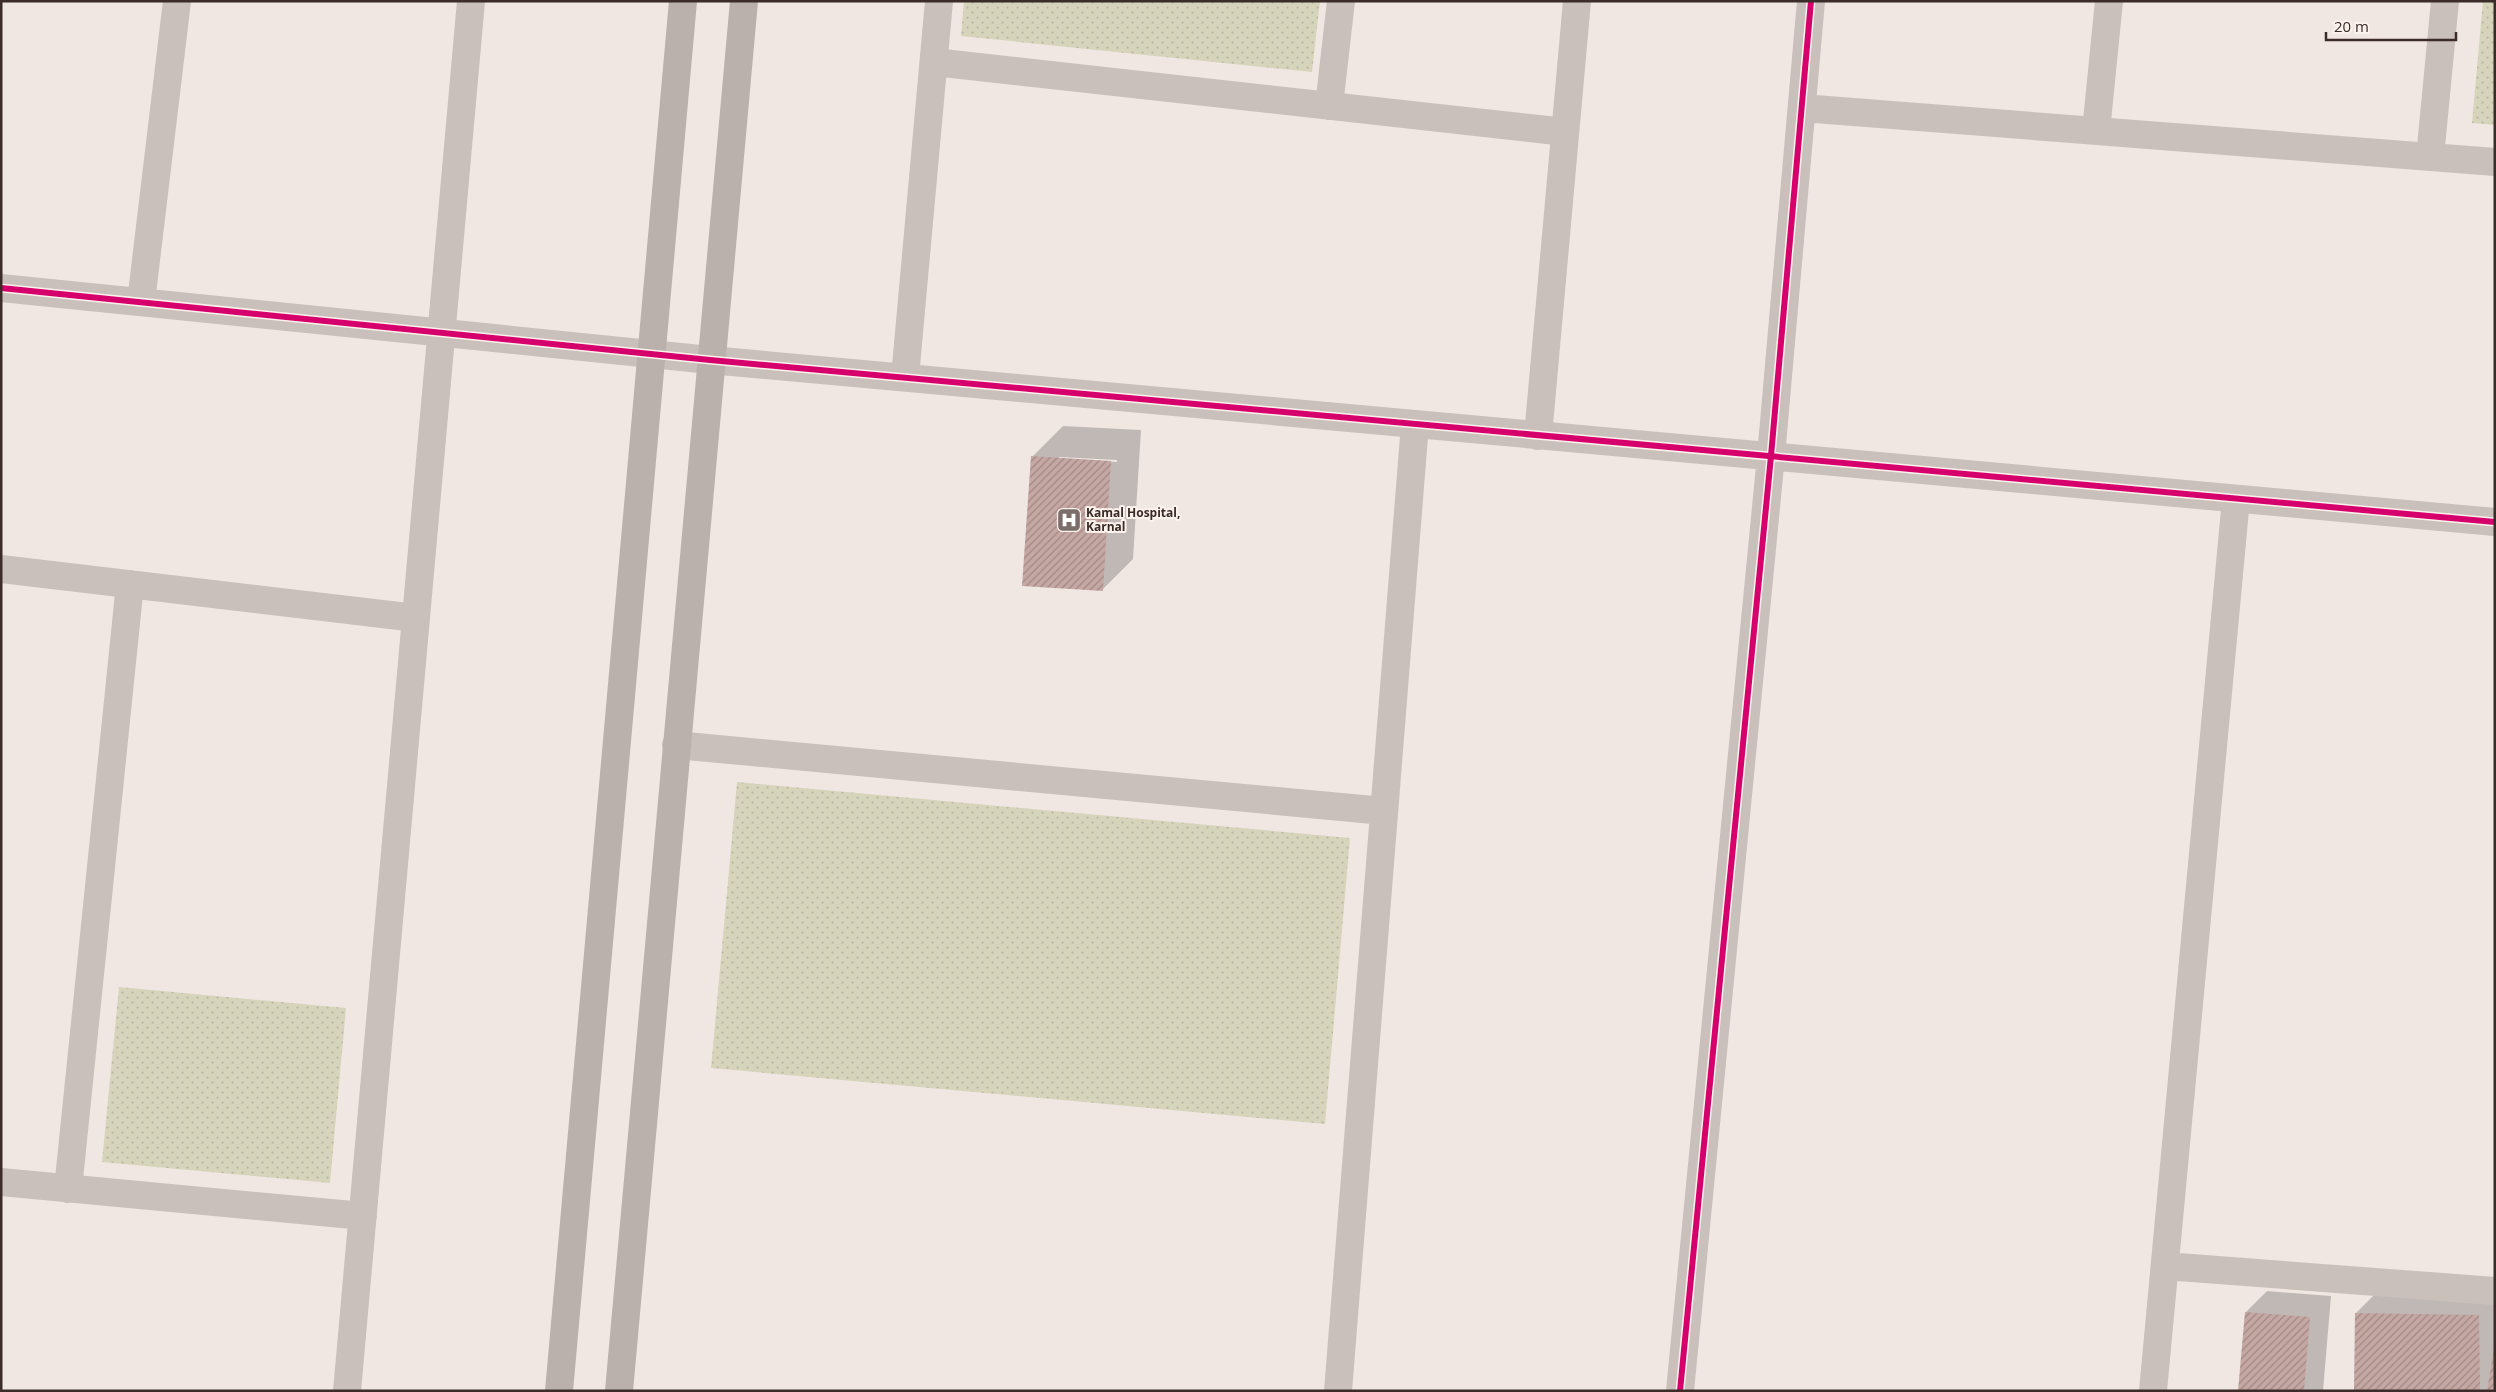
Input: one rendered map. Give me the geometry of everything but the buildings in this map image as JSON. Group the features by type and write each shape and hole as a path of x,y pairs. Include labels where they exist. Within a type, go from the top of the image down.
{"street":[{"path":"141,302 176,1"},
{"path":"347,1391 471,1"},
{"path":"559,1391 683,1"},
{"path":"619,1391 710,360 744,1"},
{"path":"905,378 939,1"},
{"path":"1329,106 1341,1"},
{"path":"1538,436 1577,1"},
{"path":"1680,1391 1771,456 1812,1"},
{"path":"2096,131 2109,1"},
{"path":"2430,157 2445,1"},
{"path":"934,62 1565,132"},
{"path":"1802,108 2495,162"},
{"path":"1,288 710,360 2495,522"},
{"path":"1338,1391 1415,424"},
{"path":"2153,1391 2236,499"},
{"path":"1,569 416,618"},
{"path":"68,1189 130,584"},
{"path":"676,745 1384,811"},
{"path":"1,1182 363,1216"},
{"path":"2165,1266 2495,1291"}],"green space":[{"path":"964,1 1320,1 1312,72 961,36"},
{"path":"2483,1 2495,1 2495,125 2472,123"},
{"path":"737,782 1350,838 1325,1124 711,1068"},
{"path":"119,987 346,1008 330,1183 102,1162"}],"cycle path":[{"path":"1680,1391 1771,456 1811,1"},
{"path":"1,288 710,360 2495,522"}],"place":[{"name":"Kamal Hospital, Karnal","path":"1069,520"}]}
